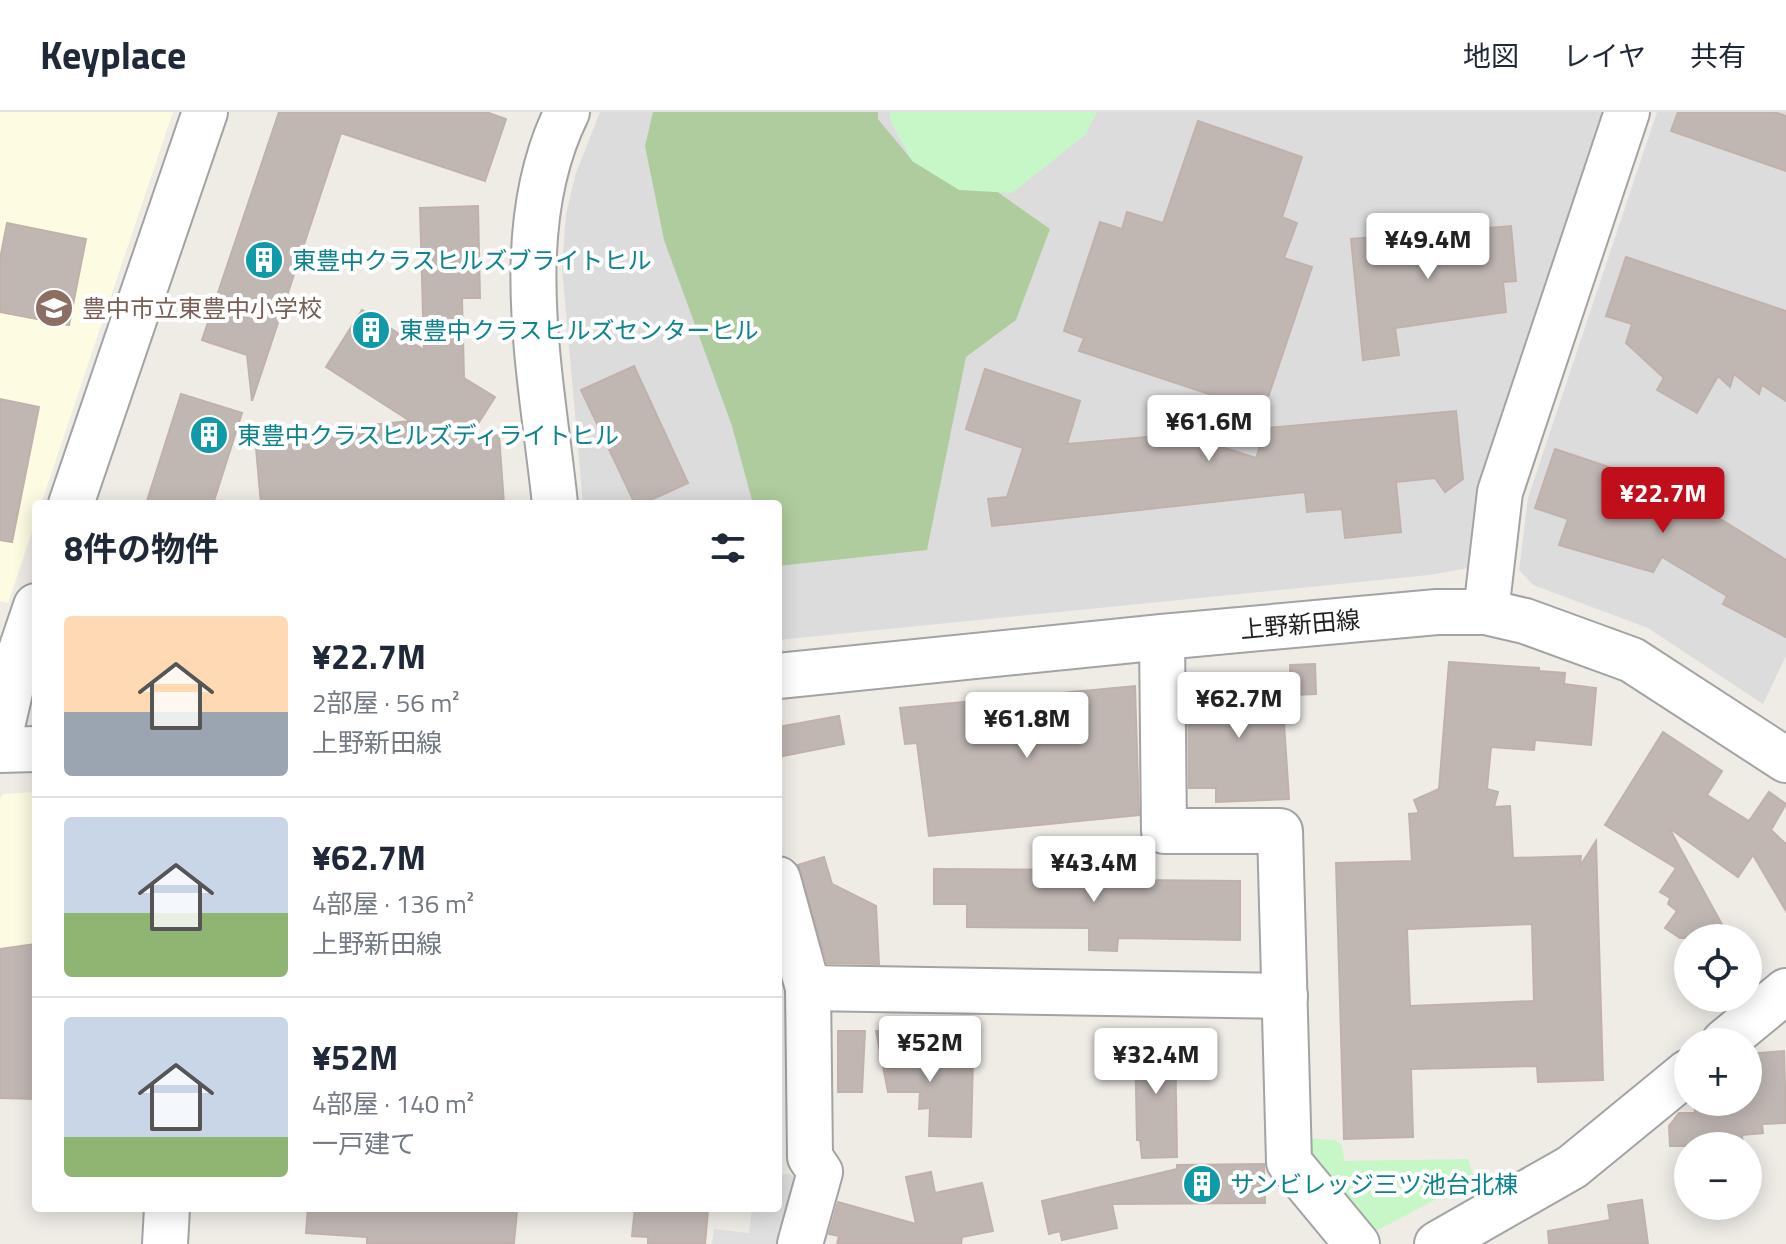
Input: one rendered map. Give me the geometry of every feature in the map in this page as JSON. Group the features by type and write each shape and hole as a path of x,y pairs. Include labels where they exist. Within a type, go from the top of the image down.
{"street":[{"path":"72,500 205,112"},
{"path":"555,500 533,252 545,176 567,112"},
{"path":"1486,612 1500,492 1627,112"},
{"name":"上野新田線","path":"782,676 1437,612 1486,612 1525,621 1632,660 1786,760"},
{"path":"0,735 17,662 32,618"},
{"path":"1162,637 1164,831 1280,831 1289,1162 1357,1244"},
{"path":"0,750 32,749"},
{"path":"782,894 808,988 794,1158 820,1172 800,1244"},
{"path":"808,988 1285,996"},
{"path":"1741,1028 1786,991"},
{"path":"1437,1244 1503,1228 1674,1083"},
{"path":"165,1244 167,1212"}],"shaded area":[{"name":"豊中市立東豊中小学校","path":"0,112 173,112 42,500 32,500 32,532 8,603 0,601"},
{"path":"600,112 1609,112 1474,567 1429,575 782,640 782,500 583,500 562,268 566,214 576,173"},
{"path":"1657,112 1786,112 1786,656 1763,704 1648,628 1533,585 1519,570 1528,498"},
{"path":"32,792 32,1016 0,1010 0,799 3,794"},
{"path":"789,1174 806,1185 788,1244 712,1244 714,1229 749,1233 752,1212 782,1212 782,1175"}],"green space":[{"path":"653,112 878,112 878,119 911,159 989,186 1050,229 1016,320 966,357 927,550 782,566 782,500 752,500 732,426 664,240 645,146"},
{"path":"890,112 1097,112 1085,135 1012,193 959,190 912,161 890,120"},
{"path":"1306,1138 1335,1140 1342,1145 1344,1161 1468,1159 1474,1179 1378,1230 1349,1214 1308,1157"}],"building":[{"name":"東豊中クラスヒルズブライトヒル","path":"279,112 486,112 506,119 485,181 341,133 252,401 247,355 202,340"},
{"path":"1678,112 1774,112 1786,116 1786,171 1671,131"},
{"path":"1198,121 1302,157 1282,217 1297,223 1284,258 1312,267 1263,412 1079,351 1084,338 1064,331 1100,222 1122,229 1127,212 1163,223"},
{"path":"478,206 480,298 462,298 464,378 495,397 469,438 499,435 504,500 261,500 255,437 410,421 326,367 362,310 424,350 420,208"},
{"path":"7,223 86,239 69,325 0,312 0,259"},
{"path":"1511,226 1516,281 1503,282 1506,312 1395,328 1399,355 1363,360 1351,239"},
{"path":"1626,257 1786,311 1786,401 1762,385 1759,394 1734,374 1730,387 1718,376 1697,413 1657,390 1664,378 1626,343 1632,324 1606,316"},
{"path":"634,366 688,483 651,500 633,500 581,390"},
{"path":"985,369 1080,401 1067,444 1181,434 1256,458 1266,428 1456,411 1463,479 1445,492 1435,478 1396,482 1401,532 1345,538 1342,509 1307,512 1305,492 992,526 988,499 1007,497 1023,448 966,429"},
{"name":"東豊中クラスヒルズディライトヒル","path":"181,394 242,413 214,500 147,500"},
{"path":"0,399 39,407 12,542 0,540"},
{"path":"1555,449 1669,487 1786,560 1786,637 1723,604 1727,596 1662,557 1653,572 1559,545 1568,519 1535,508"},
{"path":"1449,662 1539,668 1539,671 1565,673 1564,684 1596,688 1591,745 1535,740 1534,750 1491,747 1487,789 1498,792 1494,807 1510,806 1513,858 1581,856 1580,866 1596,841 1603,1080 1538,1082 1537,1066 1411,1069 1413,1137 1344,1139 1336,863 1412,861 1409,814 1419,813 1414,800 1439,789","holes":["1532,924 1534,1001 1410,1006 1407,929"]},
{"path":"1315,664 1316,694 1291,695 1290,665"},
{"path":"1281,677 1289,799 1216,802 1216,788 1189,788 1188,685 1237,685 1236,680"},
{"path":"1135,686 1139,815 929,836 917,743 905,744 900,708"},
{"path":"839,716 844,744 782,756 782,726"},
{"path":"1663,732 1722,771 1707,795 1749,821 1769,792 1786,804 1771,830 1786,844 1786,911 1753,855 1738,877 1669,828 1722,924 1674,924 1674,934 1665,928 1677,911 1668,904 1670,898 1660,892 1676,868 1605,825"},
{"path":"824,857 832,884 876,906 879,964 827,963 798,865"},
{"path":"934,869 1132,870 1132,880 1240,881 1240,940 1118,938 1117,951 1089,950 1089,928 967,927 967,904 934,904"},
{"path":"32,945 32,1099 0,1098 0,949"},
{"path":"838,1031 865,1031 862,1092 838,1092"},
{"path":"876,1031 910,1031 910,1059 973,1059 971,1137 929,1136 930,1108 919,1109 920,1092 888,1092"},
{"path":"1135,1037 1175,1037 1177,1157 1142,1158 1140,1140 1137,1140"},
{"path":"1784,1051 1786,1123 1762,1124 1762,1133 1674,1132 1674,1146 1670,1146 1669,1126 1677,1116 1762,1116 1762,1053"},
{"path":"1264,1164 1265,1203 1112,1204 1117,1228 1062,1240 1060,1231 1049,1234 1042,1201 1177,1169 1177,1165"},
{"path":"931,1172 935,1193 982,1183 993,1231 962,1237 961,1244 837,1244 839,1236 829,1234 838,1202 916,1224 906,1177"},
{"path":"1642,1200 1648,1244 1549,1244 1548,1231 1610,1220 1608,1205"},
{"path":"308,1212 517,1212 514,1243 367,1244 367,1237 306,1233"},
{"path":"635,1212 708,1212 705,1244 648,1244 648,1237 632,1236"}],"place":[{"name":"東豊中クラスヒルズブライトヒル","path":"264,260"},
{"name":"豊中市立東豊中小学校","path":"54,308"},
{"name":"東豊中クラスヒルズセンターヒル","path":"371,330"},
{"name":"東豊中クラスヒルズディライトヒル","path":"209,435"},
{"name":"サンビレッジ三ツ池台北棟","path":"1202,1184"}]}
